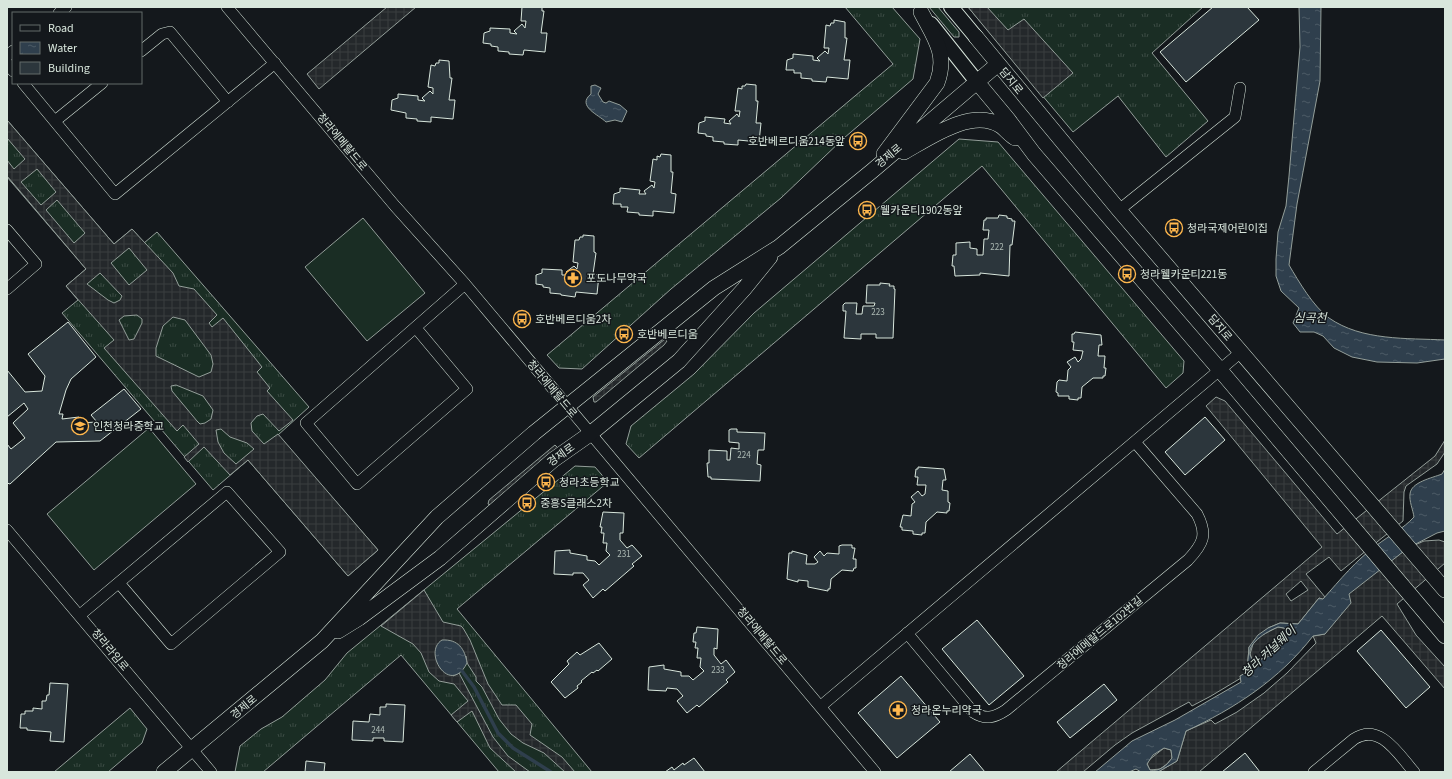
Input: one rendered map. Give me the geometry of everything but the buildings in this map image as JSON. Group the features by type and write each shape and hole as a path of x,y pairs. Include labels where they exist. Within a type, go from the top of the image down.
{"main road":[{"path":"872,171 937,83 941,71 941,52 919,10"},
{"name":"담지로","path":"976,37 1119,210 1445,590"},
{"name":"경제로","path":"164,772 322,641 437,516 534,433 714,288 779,246 872,171 998,64"},
{"path":"977,82 1034,154 1220,370 1445,636"},
{"path":"872,171 933,136 969,120 988,121 1000,126 1034,154"},
{"name":"경제로","path":"322,641 359,618 440,558 553,460 590,434 680,361 744,289 779,246"}],"street":[{"name":"청라에메랄드로","path":"227,7 395,206 465,284 875,772"},
{"path":"951,7 976,37"},
{"path":"919,10 977,82"},
{"path":"142,50 162,34 170,32 228,102"},
{"path":"24,84 115,194 275,63"},
{"path":"55,121 101,84"},
{"path":"1119,210 1235,117 1240,88"},
{"path":"7,230 36,264 7,289"},
{"path":"416,328 467,389 357,484 306,423 465,284"},
{"path":"821,706 1241,352"},
{"name":"청라에메랄드로102번길","path":"907,634 972,712 979,716 991,718 1006,710 1188,560 1198,550 1202,541 1204,532 1201,522 1197,514 1135,442"},
{"path":"80,616 119,583 227,492 280,552 171,644 119,583"},
{"name":"청라라임로","path":"7,530 211,772"},
{"path":"1314,772 1354,738 1361,734 1368,733 1376,734 1384,738 1414,772"}],"green space":[{"path":"845,7 892,7 920,39 913,79 844,138 781,198 671,289 582,369 559,368 547,355 893,64"},
{"path":"929,7 938,7 959,32 959,37 954,37"},
{"path":"968,7 1203,7 1152,53 1208,121 1166,157 1118,96 1073,132"},
{"path":"7,120 114,244 132,229 144,243 157,232 309,407 278,435 378,550 348,576 248,460 213,490 62,313 78,300 66,286 86,269 7,177"},
{"path":"959,139 998,142 1184,361 1183,373 1166,388 982,166 639,458 626,444 631,426 694,374 754,313"},
{"path":"363,218 425,293 367,341 305,267"},
{"path":"149,428 196,484 94,570 47,514"},
{"path":"575,466 595,467 608,482 457,609 592,772 499,772 401,655 263,772 235,772 240,746 261,729 282,717 325,680 347,653"},
{"path":"130,708 147,729 142,743 108,772 54,772"}],"shaded area":[{"path":"387,7 416,7 319,89 307,74"},
{"path":"968,7 987,7 1008,30 1024,19 1073,73 1043,98"},
{"path":"7,120 114,244 132,229 173,273 179,286 194,289 217,315 209,323 212,327 223,318 262,367 257,372 270,388 267,391 293,420 279,431 263,414 257,416 251,423 252,431 264,444 278,434 378,550 348,576 248,460 230,475 204,447 188,462 184,457 199,444 183,425 177,431 104,348 114,340 66,286 86,269 7,176 7,160 14,169 25,159 7,138","holes":["37,169 56,192 41,205 21,182","57,200 85,233 74,243 46,210","129,248 147,270 129,285 111,263","100,273 122,296 120,300 114,303 87,284","137,315 142,319 142,323 134,339 129,340 119,320 124,316","173,317 185,320 211,355 213,364 211,372 199,377 156,356 156,348 163,326","176,385 203,396 213,410 211,419 200,424 172,391 171,386","221,429 230,437 247,443 254,449 236,464 224,453 218,442 216,430"]},
{"path":"665,339 667,341 664,345 596,402 594,402 593,397"},
{"path":"1216,397 1225,401 1337,534 1435,456 1445,440 1445,452 1437,464 1406,486 1404,492 1403,521 1341,571 1329,557 1306,574 1325,597 1323,600 1319,598 1298,624 1280,623 1268,628 1249,647 1247,673 1240,676 1241,678 1192,706 1189,702 1132,733 1083,772 1056,772 1322,547 1206,406","holes":["1301,581 1308,590 1291,601 1286,594"]},
{"path":"555,445 558,448 490,505 488,504 489,500"},
{"path":"1439,540 1445,542 1445,563 1397,604 1416,635 1445,667 1445,689 1382,616 1199,772 1158,772 1177,761 1186,731 1211,720 1215,724 1237,712 1264,693 1287,673 1316,643 1313,636 1325,634 1348,594 1372,574 1408,548 1424,541"},
{"path":"424,590 443,622 461,626 463,628 470,640 488,684 502,705 516,705 532,724 530,735 562,757 575,772 565,772 544,753 523,743 511,734 499,719 482,687 476,681 476,677 467,663 466,656 453,676 459,673 493,737 508,756 530,772 516,772 490,748 472,711 457,722 451,715 468,701 454,684 439,681 429,672 421,653 413,644 381,626"},
{"path":"1278,627 1284,628 1288,632 1286,639 1263,659 1252,659 1250,654 1253,644 1260,636"},
{"path":"1164,748 1171,750 1172,758 1160,769 1150,770 1147,764 1149,760"}],"water":[{"name":"심곡천","path":"1299,7 1321,7 1320,81 1297,204 1289,265 1317,307 1329,318 1356,331 1370,335 1445,340 1445,359 1417,363 1377,362 1352,357 1334,348 1323,336 1314,332 1300,332 1293,323 1299,308 1281,291 1276,276 1276,259 1278,232 1286,206 1289,176 1300,47"},
{"path":"595,85 601,88 598,94 603,102 606,103 609,101 620,105 627,111 622,122 615,120 606,122 587,106 586,102 587,98 591,94 591,86"},
{"path":"1445,469 1445,531 1437,533 1408,548 1349,594 1351,603 1325,634 1313,636 1300,652 1271,679 1239,703 1186,731 1177,761 1158,772 1141,772 1136,769 1129,772 1095,772 1132,741 1175,720 1241,682 1240,676 1247,672 1249,647 1258,635 1268,628 1280,623 1298,624 1319,598 1323,599 1348,570 1362,557 1414,517 1410,494 1414,486 1442,474","holes":["1278,627 1284,628 1288,632 1279,648 1263,659 1252,659 1250,649 1253,644 1263,635","1164,748 1171,750 1172,758 1160,769 1150,770 1147,764 1153,755"]},
{"path":"442,640 452,641 462,649 467,663 460,672 453,675 446,674 437,662 435,653 437,646"}],"waterway":[{"path":"462,671 474,687 498,733 513,748 551,772"}],"place":[{"name":"호반베르디움214동앞","path":"858,141"},
{"name":"웰카운티1902동앞","path":"867,210"},
{"name":"청라국제어린이집","path":"1174,228"},
{"name":"청라웰카운티221동","path":"1127,274"},
{"name":"포도나무약국","path":"573,278"},
{"name":"호반베르디움2차","path":"522,319"},
{"name":"호반베르디움","path":"624,334"},
{"name":"인천청라중학교","path":"80,426"},
{"name":"청라초등학교","path":"546,482"},
{"name":"중흥S클래스2차","path":"527,503"},
{"name":"청라온누리약국","path":"898,710"}],"water label":[{"name":"청라 커널웨이","path":"1269,652"}]}
